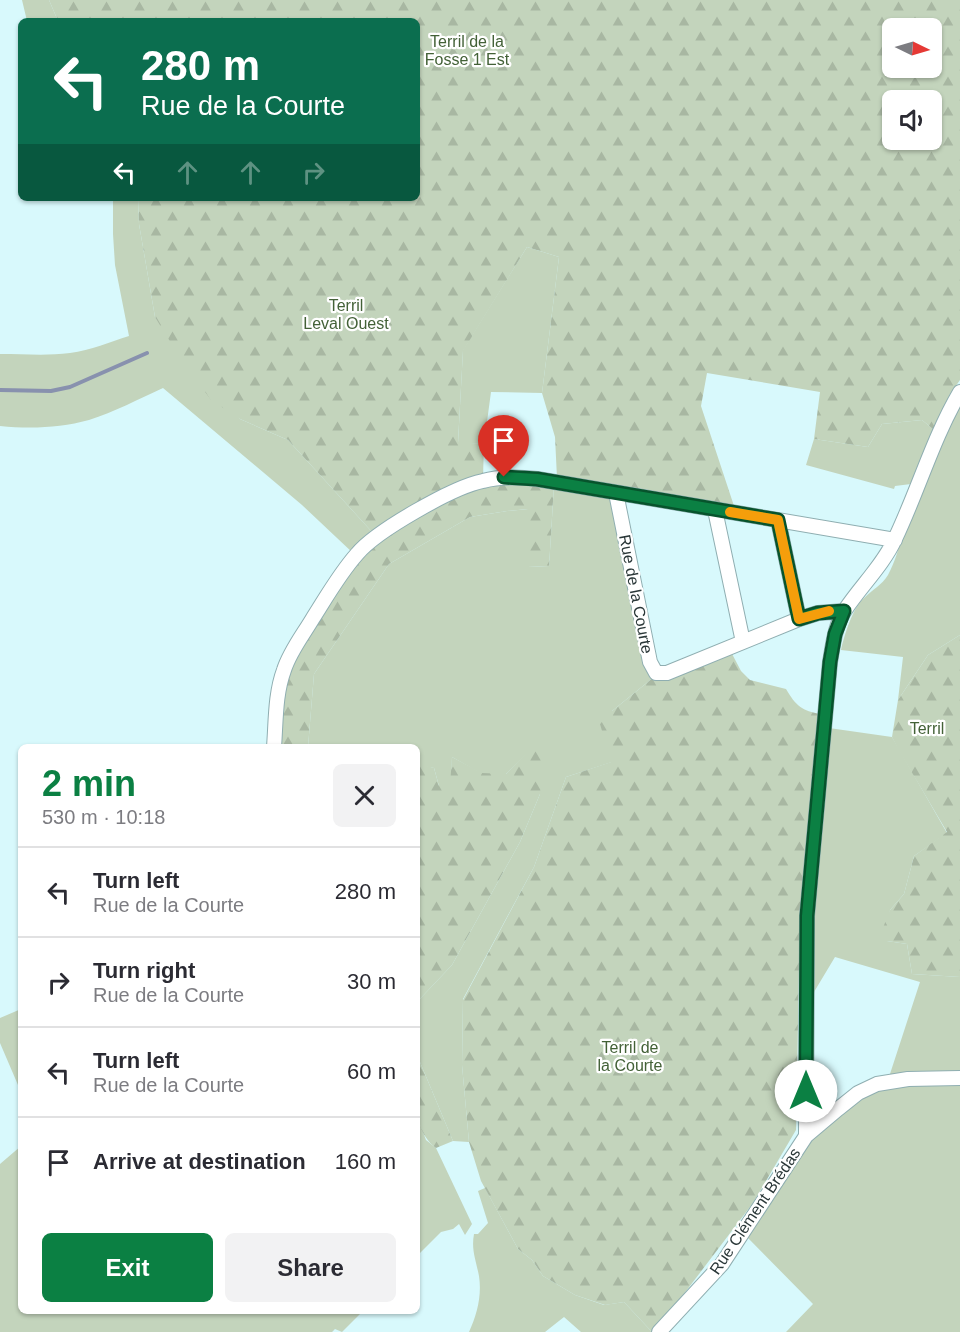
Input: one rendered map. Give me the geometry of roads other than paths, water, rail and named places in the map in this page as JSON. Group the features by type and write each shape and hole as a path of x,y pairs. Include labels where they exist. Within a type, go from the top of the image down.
{"street":[{"path":"806,1136 807,916 830,662 835,634 844,611 895,540 940,432 960,392"},
{"path":"274,744 278,693 289,656 357,553 374,537 443,497 482,481 504,477 537,479 895,540"},
{"name":"Rue de la Courte","path":"616,493 652,669 660,674 799,619 818,613 844,611"},
{"path":"715,510 743,642"},
{"path":"778,520 799,619"},
{"name":"Rue Clément Brédas","path":"659,1332 722,1264 806,1136 858,1093 878,1084 908,1079 960,1078"}],"waterway":[{"path":"0,390 51,391 70,387 147,353"}],"park label":[{"name":"Terril de la Fosse 1 Est","path":"467,50"},
{"name":"Terril Leval Ouest","path":"346,314"},
{"name":"Terril","path":"927,728"},
{"name":"Terril de la Courte","path":"630,1056"}]}
